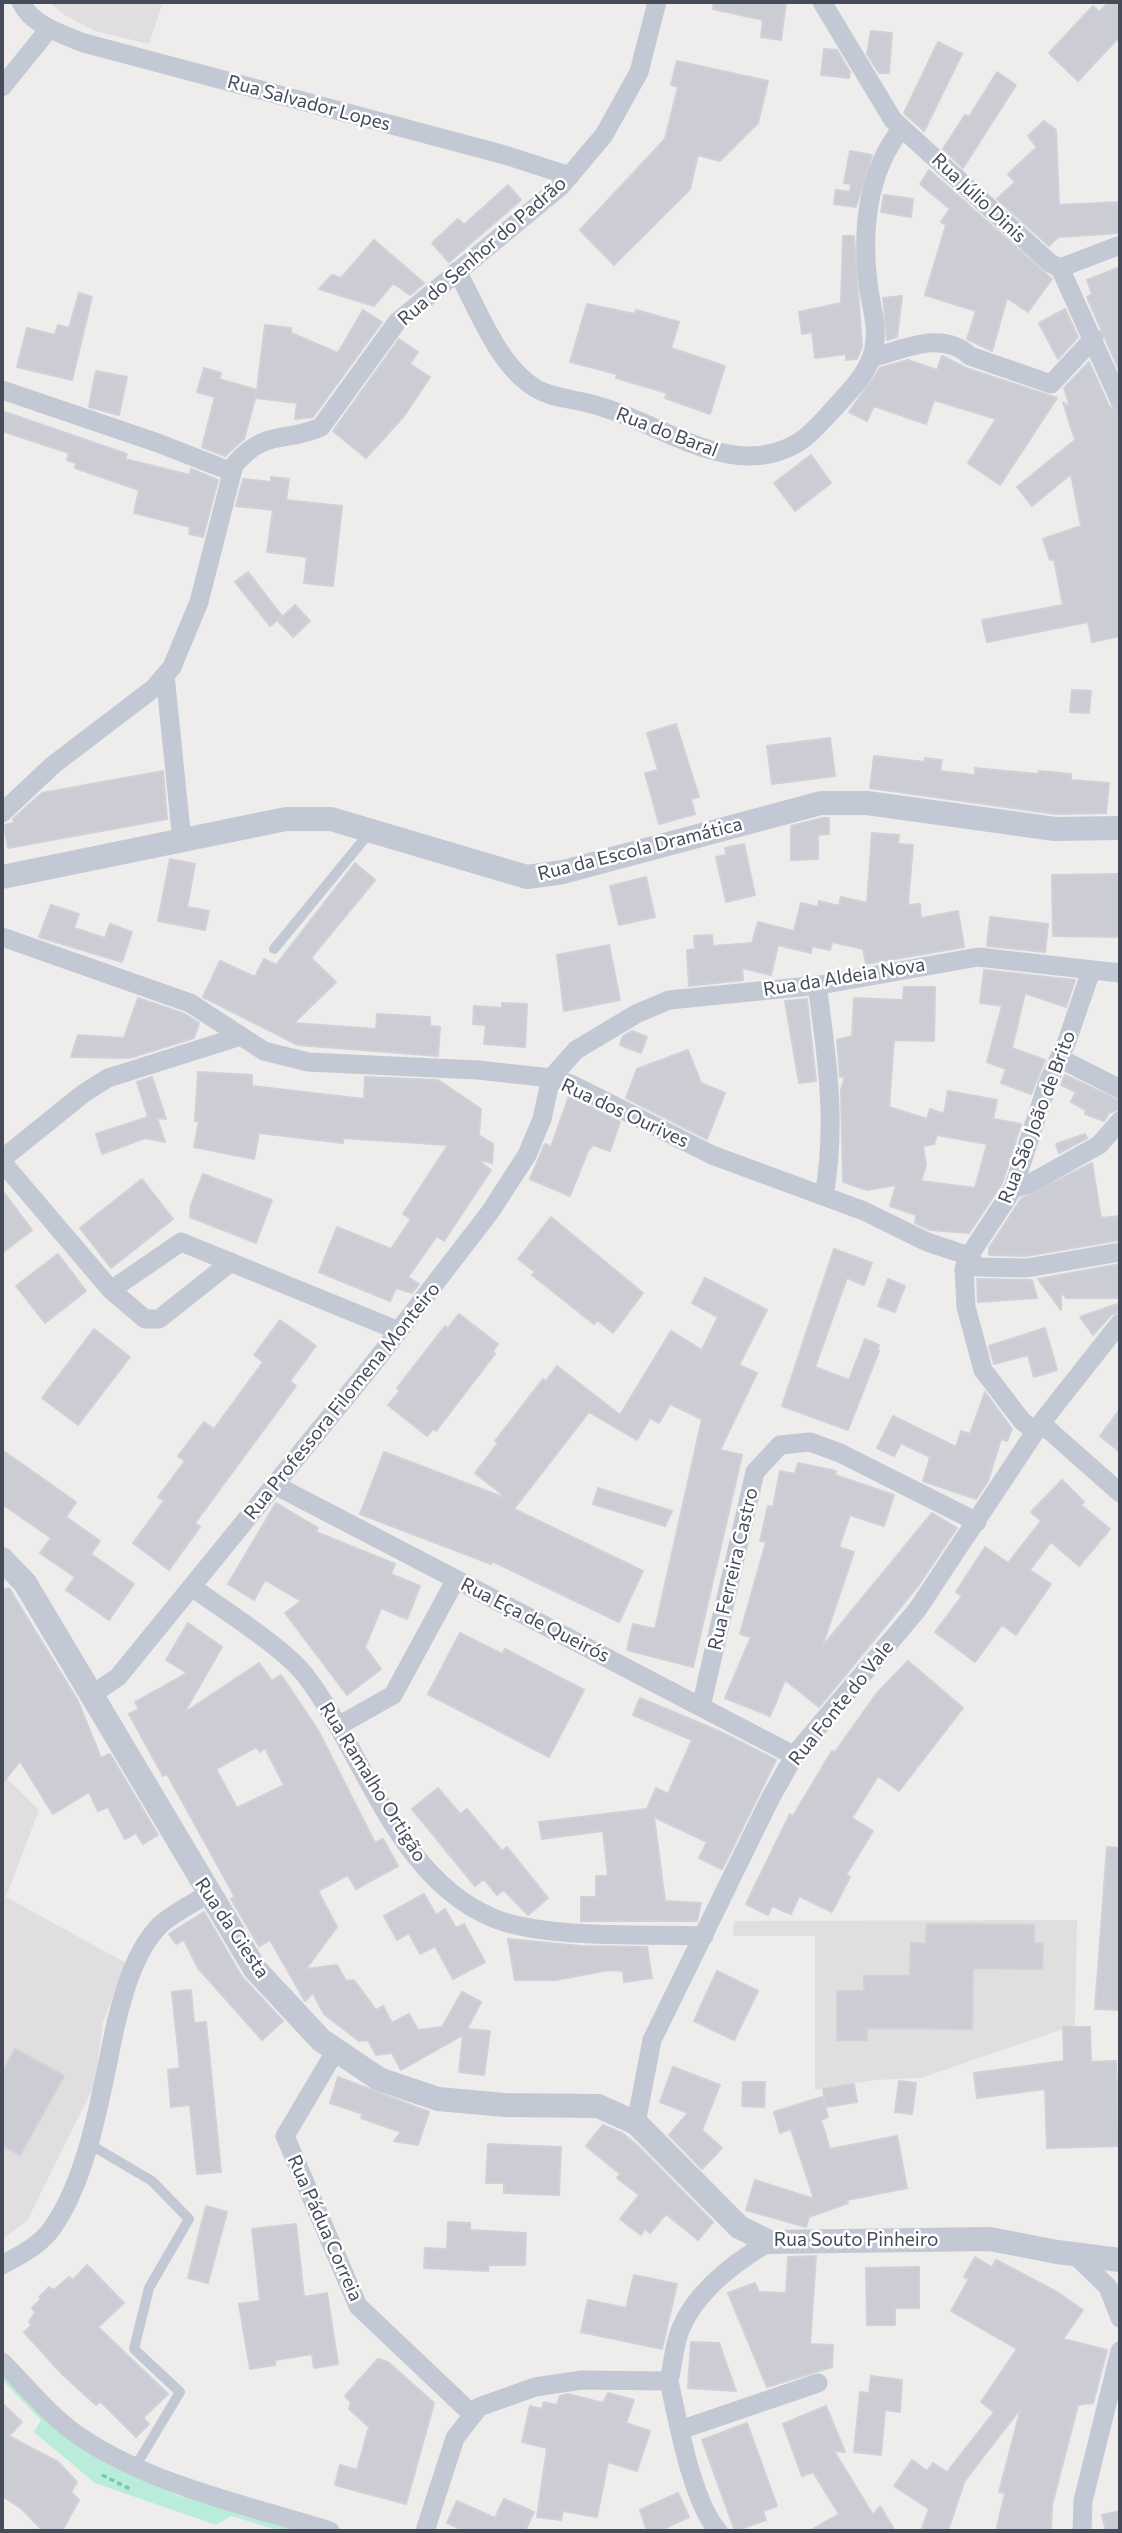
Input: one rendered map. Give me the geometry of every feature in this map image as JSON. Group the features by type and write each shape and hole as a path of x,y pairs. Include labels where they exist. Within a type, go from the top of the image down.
{"street":[{"name":"Rua Salvador Lopes","path":"21,2 25,10 49,29 84,43 505,155 570,176"},
{"name":"Rua do Senhor do Padrão","path":"2,813 53,765 154,688 165,675 186,639 199,602 232,472 248,449 268,437 309,432 321,427 397,322 570,176 604,135 639,72 657,2"},
{"name":"Rua Júlio Dinis","path":"822,2 893,120 1050,263 1060,268 1094,338 1112,359 1120,401"},
{"path":"2,87 49,29"},
{"name":"Rua do Baral","path":"457,271 508,360 529,384 549,395 628,416 706,449 736,457 765,455 799,442 862,377 871,358 876,327 864,244 868,206 877,172 890,144 902,128"},
{"path":"1060,268 1120,245"},
{"path":"871,358 943,341 961,348 970,356 1051,384 1094,338"},
{"path":"2,390 158,443 232,472"},
{"path":"165,675 182,841"},
{"name":"Rua da Escola Dramática","path":"2,877 286,819 331,819 527,877 562,872 821,803 867,803 1055,828 1120,828"},
{"name":"Rua dos Ourives","path":"2,937 190,1003 264,1051 308,1062 422,1066 551,1078 571,1084 712,1155 864,1211 927,1242 969,1256 976,1267 1027,1268 1120,1252"},
{"name":"Rua da Aldeia Nova","path":"551,1078 576,1050 635,1014 668,1000 817,985 978,957 1120,973"},
{"name":"Rua São João de Brito","path":"969,1256 1013,1189 1047,1085 1091,971"},
{"path":"817,985 832,1101 829,1166 824,1196"},
{"path":"231,1262 159,1319 145,1319 111,1290 2,1161 84,1093 108,1078 241,1036"},
{"path":"1059,1058 1120,1089"},
{"name":"Rua Professora Filomena Monteiro","path":"90,1696 118,1677 399,1331 489,1212 527,1155 542,1119 551,1078"},
{"path":"1013,1189 1099,1145 1120,1121"},
{"path":"111,1290 181,1242 399,1331"},
{"path":"969,1256 964,1269 965,1307 982,1370 1022,1421 1039,1428 1120,1493"},
{"name":"Rua Fonte do Vale","path":"636,2123 652,2040 771,1797 795,1756 917,1610 1039,1428 1120,1323"},
{"name":"Rua Ferreira Castro","path":"701,1707 755,1472 780,1445 810,1442 840,1452 977,1522"},
{"name":"Rua Eça de Queirós","path":"275,1485 795,1756"},
{"name":"Rua da Giesta","path":"2,1559 24,1583 255,1969 321,2039 379,2079 438,2099 505,2105 598,2106 636,2123"},
{"path":"338,1726 393,1695 456,1579"},
{"name":"Rua Ramalho Ortigão","path":"192,1587 303,1672 403,1837 435,1878 463,1901 494,1919 529,1927 704,1936"},
{"path":"2,2265 31,2250 53,2228 89,2144 123,1993 142,1951 159,1927 208,1894"},
{"name":"Rua Pádua Correia","path":"336,2050 285,2136 358,2306 472,2415"},
{"name":"Rua Souto Pinheiro","path":"636,2123 739,2227 769,2242 990,2239 1120,2260"},
{"path":"718,2531 710,2522 680,2430 669,2381 680,2328 707,2289 743,2258 769,2242"},
{"path":"1074,2254 1108,2287 1120,2318"},
{"path":"1082,2531 1083,2501 1116,2392 1120,2351"},
{"path":"2,2362 78,2435 135,2467 188,2487 330,2531"},
{"path":"425,2531 455,2438 479,2407 535,2387 582,2380 669,2381"},
{"path":"680,2430 818,2383"}],"lane":[{"path":"274,949 371,831"},
{"path":"89,2144 152,2181 189,2219 149,2288 134,2349 180,2392 135,2467"}],"shaded area":[{"path":"49,2 163,2 149,44 95,31 63,14"},
{"path":"2,1774 39,1810 6,1897 126,1963 103,2022 95,2084 27,2221 2,2239"},
{"path":"1077,1920 1075,2025 921,2078 875,2080 815,2090 815,1936 733,1936 734,1921"}],"green space":[{"path":"2,2361 103,2460 181,2497 215,2491 340,2531 280,2531 231,2516 216,2525 95,2483 34,2432 41,2420 2,2380"}],"building":[{"path":"714,2 786,2 781,40 761,37 763,20 713,9"},
{"path":"1109,2 1120,2 1120,36 1078,81 1049,53 1093,6 1099,12"},
{"path":"871,31 892,33 889,73 879,73 867,54"},
{"path":"938,42 962,54 924,131 904,113"},
{"path":"824,49 837,50 850,72 849,78 821,75"},
{"path":"677,61 768,81 758,123 720,161 698,155 690,189 614,265 580,230 665,139 678,87 671,85"},
{"path":"997,72 1016,85 963,168 943,149 965,115 969,117"},
{"path":"1044,121 1056,130 1059,205 1120,202 1120,233 1058,237 1049,246 997,199 1015,182 1008,174 1037,147 1028,136"},
{"path":"850,151 872,155 856,207 834,204 836,190 850,192 851,184 844,183"},
{"path":"929,170 1052,279 1028,312 1007,298 992,351 967,339 976,311 925,295 946,225 941,222 950,209 920,184"},
{"path":"508,185 521,200 449,262 432,243 458,219 464,225"},
{"path":"884,195 913,199 911,217 881,212"},
{"path":"843,236 854,236 862,346 857,359 846,360 846,354 815,358 812,332 802,334 799,312 841,303"},
{"path":"374,240 424,283 410,295 393,283 374,306 319,289 332,275 341,278"},
{"path":"1120,267 1120,372 1087,297 1092,294 1087,280"},
{"path":"79,293 92,297 72,380 17,367 27,328 55,335 58,325 69,328"},
{"path":"902,296 897,337 887,340 883,298"},
{"path":"587,304 635,314 636,310 679,322 671,348 725,366 710,414 665,398 667,393 616,378 617,374 570,362"},
{"path":"1065,309 1078,337 1058,359 1039,323"},
{"path":"363,310 382,322 313,417 295,419 297,403 256,398 257,392 244,439 225,456 202,447 215,397 197,392 204,368 221,373 219,379 257,390 265,325 291,328 291,333 338,353"},
{"path":"399,339 418,352 410,364 430,377 404,416 366,458 333,431"},
{"path":"942,356 966,368 1057,398 1000,485 968,463 996,419 934,400 926,424 874,406 867,421 849,412 880,368 908,360 937,370"},
{"path":"1089,362 1109,406 1120,413 1120,636 1092,642 1088,622 987,642 982,620 1063,605 1054,559 1050,560 1043,539 1081,526 1071,474 1032,506 1017,487 1075,440 1063,402 1070,407 1064,388"},
{"path":"96,371 127,377 119,415 89,407"},
{"path":"2,411 127,454 125,459 190,475 191,469 218,480 203,537 189,534 190,527 134,513 139,490 75,468 76,463 67,460 69,453 2,431"},
{"path":"811,455 831,483 795,511 774,483"},
{"path":"271,477 289,479 286,500 342,506 333,586 304,583 307,557 267,552 273,510 236,506 243,479 271,482"},
{"path":"248,572 282,616 270,626 235,582"},
{"path":"295,605 310,621 293,637 278,621"},
{"path":"1072,690 1091,691 1089,713 1070,712"},
{"path":"676,724 699,797 691,799 695,814 659,824 645,773 658,770 647,733"},
{"path":"830,738 835,776 772,784 767,746"},
{"path":"874,756 925,762 925,758 942,760 940,771 975,775 975,768 1038,774 1039,771 1071,774 1071,780 1109,783 1106,813 1056,814 870,788"},
{"path":"163,771 167,819 8,848 4,825 14,823 13,819 42,793"},
{"path":"829,818 829,834 818,835 818,859 791,860 791,826"},
{"path":"872,833 899,835 898,844 913,845 908,905 920,904 921,918 958,911 964,947 866,964 863,949 832,942 830,950 812,946 811,953 778,945 771,975 742,968 743,980 689,986 687,950 695,949 694,936 712,935 713,946 752,943 758,922 794,931 801,903 818,907 819,901 839,906 841,897 867,903"},
{"path":"744,844 755,895 726,902 716,857 726,855 725,848"},
{"path":"170,859 195,864 187,907 209,911 205,930 158,921"},
{"path":"355,863 375,880 311,958 336,982 294,1023 376,1029 377,1014 430,1017 430,1026 440,1027 438,1056 298,1045 203,997 220,961 255,977 264,959 276,965"},
{"path":"1120,874 1120,937 1053,936 1052,875"},
{"path":"646,877 655,917 619,925 610,886"},
{"path":"51,905 79,914 74,928 105,938 110,924 132,932 122,962 39,937"},
{"path":"990,917 1048,924 1045,952 987,946"},
{"path":"609,945 620,1000 564,1011 557,955"},
{"path":"984,970 1075,980 1066,1007 1025,993 1012,1048 1045,1060 1031,1094 1001,1083 1006,1069 987,1062 1002,1006 980,1003"},
{"path":"904,987 935,987 934,1041 894,1040 889,1107 927,1119 930,1109 944,1114 948,1091 997,1100 993,1119 1021,1124 1002,1184 969,1233 930,1230 915,1223 916,1215 890,1206 896,1185 867,1190 843,1182 841,1090 845,1076 840,1077 837,1040 852,1036 854,998 903,1000","holes":["937,1135 987,1144 975,1188 921,1181 926,1165 923,1146 934,1144"]},
{"path":"138,998 185,1014 199,1023 194,1038 129,1058 71,1057 78,1035 124,1038"},
{"path":"807,999 816,1081 799,1083 785,1001"},
{"path":"502,1003 527,1004 525,1047 484,1044 486,1025 473,1024 474,1006 502,1008"},
{"path":"632,1031 647,1037 641,1053 620,1045 623,1036"},
{"path":"688,1050 701,1083 725,1093 707,1139 626,1098 637,1069"},
{"path":"198,1072 252,1075 252,1086 364,1099 365,1077 438,1080 481,1109 479,1135 493,1144 492,1163 476,1159 491,1170 444,1241 437,1236 408,1277 419,1284 412,1293 396,1288 390,1301 319,1272 337,1227 391,1249 411,1219 403,1214 448,1145 343,1138 343,1143 259,1133 254,1159 194,1147 199,1121 195,1121"},
{"path":"1065,1075 1120,1101 1120,1109 1109,1113 1104,1121 1085,1114 1086,1110 1071,1102 1076,1092 1061,1085"},
{"path":"152,1077 166,1119 157,1118 165,1142 145,1138 102,1154 96,1134 148,1117 137,1082"},
{"path":"569,1096 620,1122 610,1151 593,1145 588,1151 570,1196 530,1179 545,1144 551,1147"},
{"path":"1085,1134 1087,1138 1059,1153 1056,1144"},
{"path":"1092,1163 1101,1218 1120,1216 1120,1240 1026,1256 989,1255 989,1248 1021,1199"},
{"path":"203,1174 272,1200 256,1243 190,1217 191,1205"},
{"path":"142,1179 173,1219 111,1268 80,1228"},
{"path":"2,1190 32,1230 2,1253"},
{"path":"551,1217 643,1293 613,1333 597,1320 594,1324 532,1275 535,1272 518,1259"},
{"path":"834,1249 872,1263 864,1285 847,1278 815,1367 849,1380 865,1339 879,1345 848,1430 782,1406"},
{"path":"58,1254 86,1291 45,1323 16,1286"},
{"path":"1120,1264 1120,1298 1066,1298 1061,1291 1061,1310 1038,1279"},
{"path":"705,1278 767,1310 739,1365 757,1373 720,1450 742,1455 693,1667 627,1650 633,1624 655,1629 702,1419 670,1404 659,1423 650,1418 637,1440 589,1412 514,1509 643,1571 619,1622 492,1561 491,1564 360,1514 384,1452 508,1499 475,1473 498,1443 495,1441 543,1379 546,1381 557,1366 620,1415 671,1331 702,1350 718,1317 692,1303"},
{"path":"888,1279 905,1286 895,1312 878,1306"},
{"path":"977,1279 1032,1280 1037,1298 978,1302"},
{"path":"1120,1303 1120,1311 1111,1315 1093,1335 1080,1317"},
{"path":"459,1314 498,1344 493,1351 495,1354 436,1431 433,1429 427,1436 388,1405 400,1391 397,1388 445,1326 448,1328"},
{"path":"280,1320 316,1346 290,1381 296,1386 195,1523 200,1527 169,1570 133,1543 164,1501 158,1497 185,1461 178,1456 204,1422 214,1429 263,1362 254,1355"},
{"path":"1045,1328 1057,1370 1034,1377 1028,1355 994,1364 989,1346"},
{"path":"94,1329 130,1357 78,1425 42,1398"},
{"path":"985,1392 1012,1429 1007,1441 1001,1439 988,1481 976,1499 923,1481 930,1457 901,1443 894,1456 877,1448 893,1416 956,1447 961,1431 970,1434"},
{"path":"1120,1409 1120,1452 1100,1436"},
{"path":"2,1450 76,1502 66,1517 100,1541 91,1554 134,1584 109,1620 66,1590 75,1577 40,1553 51,1538 2,1504"},
{"path":"798,1463 836,1471 835,1475 894,1495 884,1526 850,1515 839,1547 854,1552 822,1647 932,1513 957,1528 918,1586 819,1707 785,1680 770,1716 725,1698 751,1637 740,1634 766,1542 760,1541 768,1506 773,1507 780,1471 795,1474"},
{"path":"1062,1480 1084,1502 1081,1505 1110,1529 1079,1566 1051,1542 1030,1570 1051,1584 1016,1635 1002,1625 975,1662 935,1632 962,1596 956,1592 985,1547 1008,1563 1041,1521 1031,1512"},
{"path":"598,1488 672,1511 665,1526 593,1504"},
{"path":"276,1503 318,1528 316,1532 395,1564 391,1574 420,1586 407,1619 381,1608 365,1647 381,1669 347,1695 285,1613 301,1601 265,1580 254,1600 228,1584"},
{"path":"9,1588 78,1701 101,1758 110,1754 158,1835 143,1844 136,1833 125,1839 108,1807 98,1811 89,1792 53,1814 20,1761 2,1784 2,1590"},
{"path":"188,1623 222,1647 184,1713 259,1663 272,1681 281,1675 318,1730 375,1843 383,1839 398,1866 356,1889 348,1875 318,1891 337,1927 306,1969 337,1965 346,1981 354,1980 376,2010 383,2006 392,2023 409,2014 418,2030 442,2027 462,1992 481,2002 467,2029 490,2031 484,2075 459,2072 463,2035 401,2070 392,2053 376,2055 368,2040 359,2041 324,2014 313,1993 305,2001 270,1940 259,1946 231,1899 235,1897 167,1774 163,1776 129,1714 139,1709 135,1702 187,1673 166,1660","holes":["256,1747 260,1752 265,1748 284,1785 237,1808 216,1769"]},
{"path":"460,1633 502,1654 505,1649 584,1690 549,1757 428,1694"},
{"path":"908,1661 963,1708 899,1791 878,1776 852,1818 873,1831 846,1875 850,1877 832,1912 799,1896 791,1914 772,1906 768,1915 746,1904 790,1814 793,1816 832,1751 835,1752 877,1693"},
{"path":"640,1698 721,1732 776,1760 722,1869 699,1858 707,1842 654,1817 665,1901 701,1903 697,1921 581,1921 581,1897 596,1897 596,1876 608,1876 603,1831 542,1839 539,1822 647,1809 656,1788 668,1794 692,1740 633,1715"},
{"path":"438,1788 460,1814 467,1809 502,1851 507,1847 548,1898 528,1915 504,1890 497,1895 484,1879 475,1886 412,1809"},
{"path":"1107,1847 1120,1848 1120,2010 1095,2009"},
{"path":"424,1894 436,1915 445,1909 456,1928 464,1924 485,1962 453,1979 435,1946 420,1954 409,1933 397,1940 384,1916"},
{"path":"204,1912 242,1977 283,2021 262,2040 198,1968 184,1940 176,1944 169,1934"},
{"path":"927,1924 1034,1925 1034,1943 1043,1943 1042,1969 973,1968 972,2029 867,2028 867,2040 837,2040 837,1991 864,1991 864,1976 910,1976 911,1943 926,1944"},
{"path":"508,1939 581,1946 647,1947 652,1978 624,1982 623,1971 609,1970 556,1980 515,1980"},
{"path":"717,1971 758,1991 734,2040 694,2021"},
{"path":"191,1990 194,2023 206,2022 221,2172 197,2174 190,2105 171,2107 168,2070 180,2068 172,1992"},
{"path":"1063,2027 1090,2027 1091,2062 1116,2061 1119,2146 1047,2148 1045,2089 977,2098 974,2073 1064,2061"},
{"path":"15,2049 64,2076 20,2155 2,2145 2,2073"},
{"path":"673,2067 720,2085 702,2130 722,2148 702,2169 669,2135 688,2113 660,2102"},
{"path":"338,2077 429,2112 418,2145 394,2141 401,2132 361,2118 363,2114 330,2103"},
{"path":"899,2081 916,2083 912,2114 895,2112"},
{"path":"743,2082 765,2082 764,2107 742,2106"},
{"path":"854,2084 857,2102 826,2107 823,2089"},
{"path":"822,2097 828,2117 821,2120 830,2149 897,2136 907,2188 847,2200 848,2203 809,2217 806,2227 746,2210 755,2180 814,2199 791,2129 780,2133 774,2112"},
{"path":"603,2125 622,2133 638,2146 713,2222 698,2240 666,2214 650,2233 645,2229 641,2235 620,2219 639,2195 617,2178 620,2174 586,2146"},
{"path":"488,2144 561,2147 559,2195 504,2193 504,2183 486,2183"},
{"path":"206,2206 227,2212 208,2283 188,2278"},
{"path":"448,2222 470,2223 470,2230 526,2233 525,2265 489,2265 488,2271 424,2268 425,2248 447,2249"},
{"path":"296,2224 304,2297 327,2293 338,2364 314,2368 312,2354 275,2360 275,2365 250,2369 239,2304 260,2301 252,2229"},
{"path":"816,2256 810,2344 833,2345 832,2367 767,2387 728,2293 755,2283 759,2292 786,2293 788,2257"},
{"path":"975,2257 992,2267 996,2260 1057,2292 1083,2310 1063,2339 1107,2350 1093,2403 1078,2405 1052,2505 1051,2531 996,2531 1005,2493 999,2492 1021,2408 964,2482 948,2531 921,2531 929,2509 894,2486 912,2460 927,2471 933,2463 947,2472 994,2412 981,2402 1017,2349 951,2311 969,2279 964,2277"},
{"path":"87,2265 124,2303 98,2327 168,2394 143,2418 149,2424 136,2437 101,2402 96,2405 62,2374 24,2332 32,2325 29,2322 35,2312 32,2308 41,2299 39,2297 49,2287 54,2290 69,2277 73,2280"},
{"path":"919,2267 919,2308 895,2308 895,2325 867,2325 866,2268"},
{"path":"634,2275 677,2284 662,2349 581,2332 588,2300 626,2308"},
{"path":"691,2342 719,2343 736,2391 688,2388"},
{"path":"378,2359 388,2362 434,2403 406,2504 335,2485 340,2465 357,2470 369,2427 349,2409 351,2402 345,2396"},
{"path":"871,2376 902,2380 900,2412 885,2410 881,2455 854,2452 860,2392 869,2393"},
{"path":"608,2393 634,2400 626,2423 650,2431 637,2471 608,2462 597,2517 563,2511 561,2520 537,2517 547,2448 522,2442 530,2406 542,2409 544,2402 557,2405 560,2396 568,2394 603,2403"},
{"path":"2,2403 22,2422 9,2436 58,2462 77,2482 71,2492 79,2500 62,2531 43,2531 22,2509 2,2496"},
{"path":"826,2406 845,2452 834,2451 873,2515 880,2506 895,2531 809,2531 839,2514 813,2472 802,2476 783,2424"},
{"path":"747,2423 777,2506 763,2511 766,2520 735,2531 702,2440"},
{"path":"678,2493 689,2517 659,2531 647,2531 640,2510"},
{"path":"504,2499 534,2512 525,2531 465,2531 447,2523 457,2501 495,2518"},
{"path":"1120,2511 1120,2531 1106,2531 1102,2515"}]}
